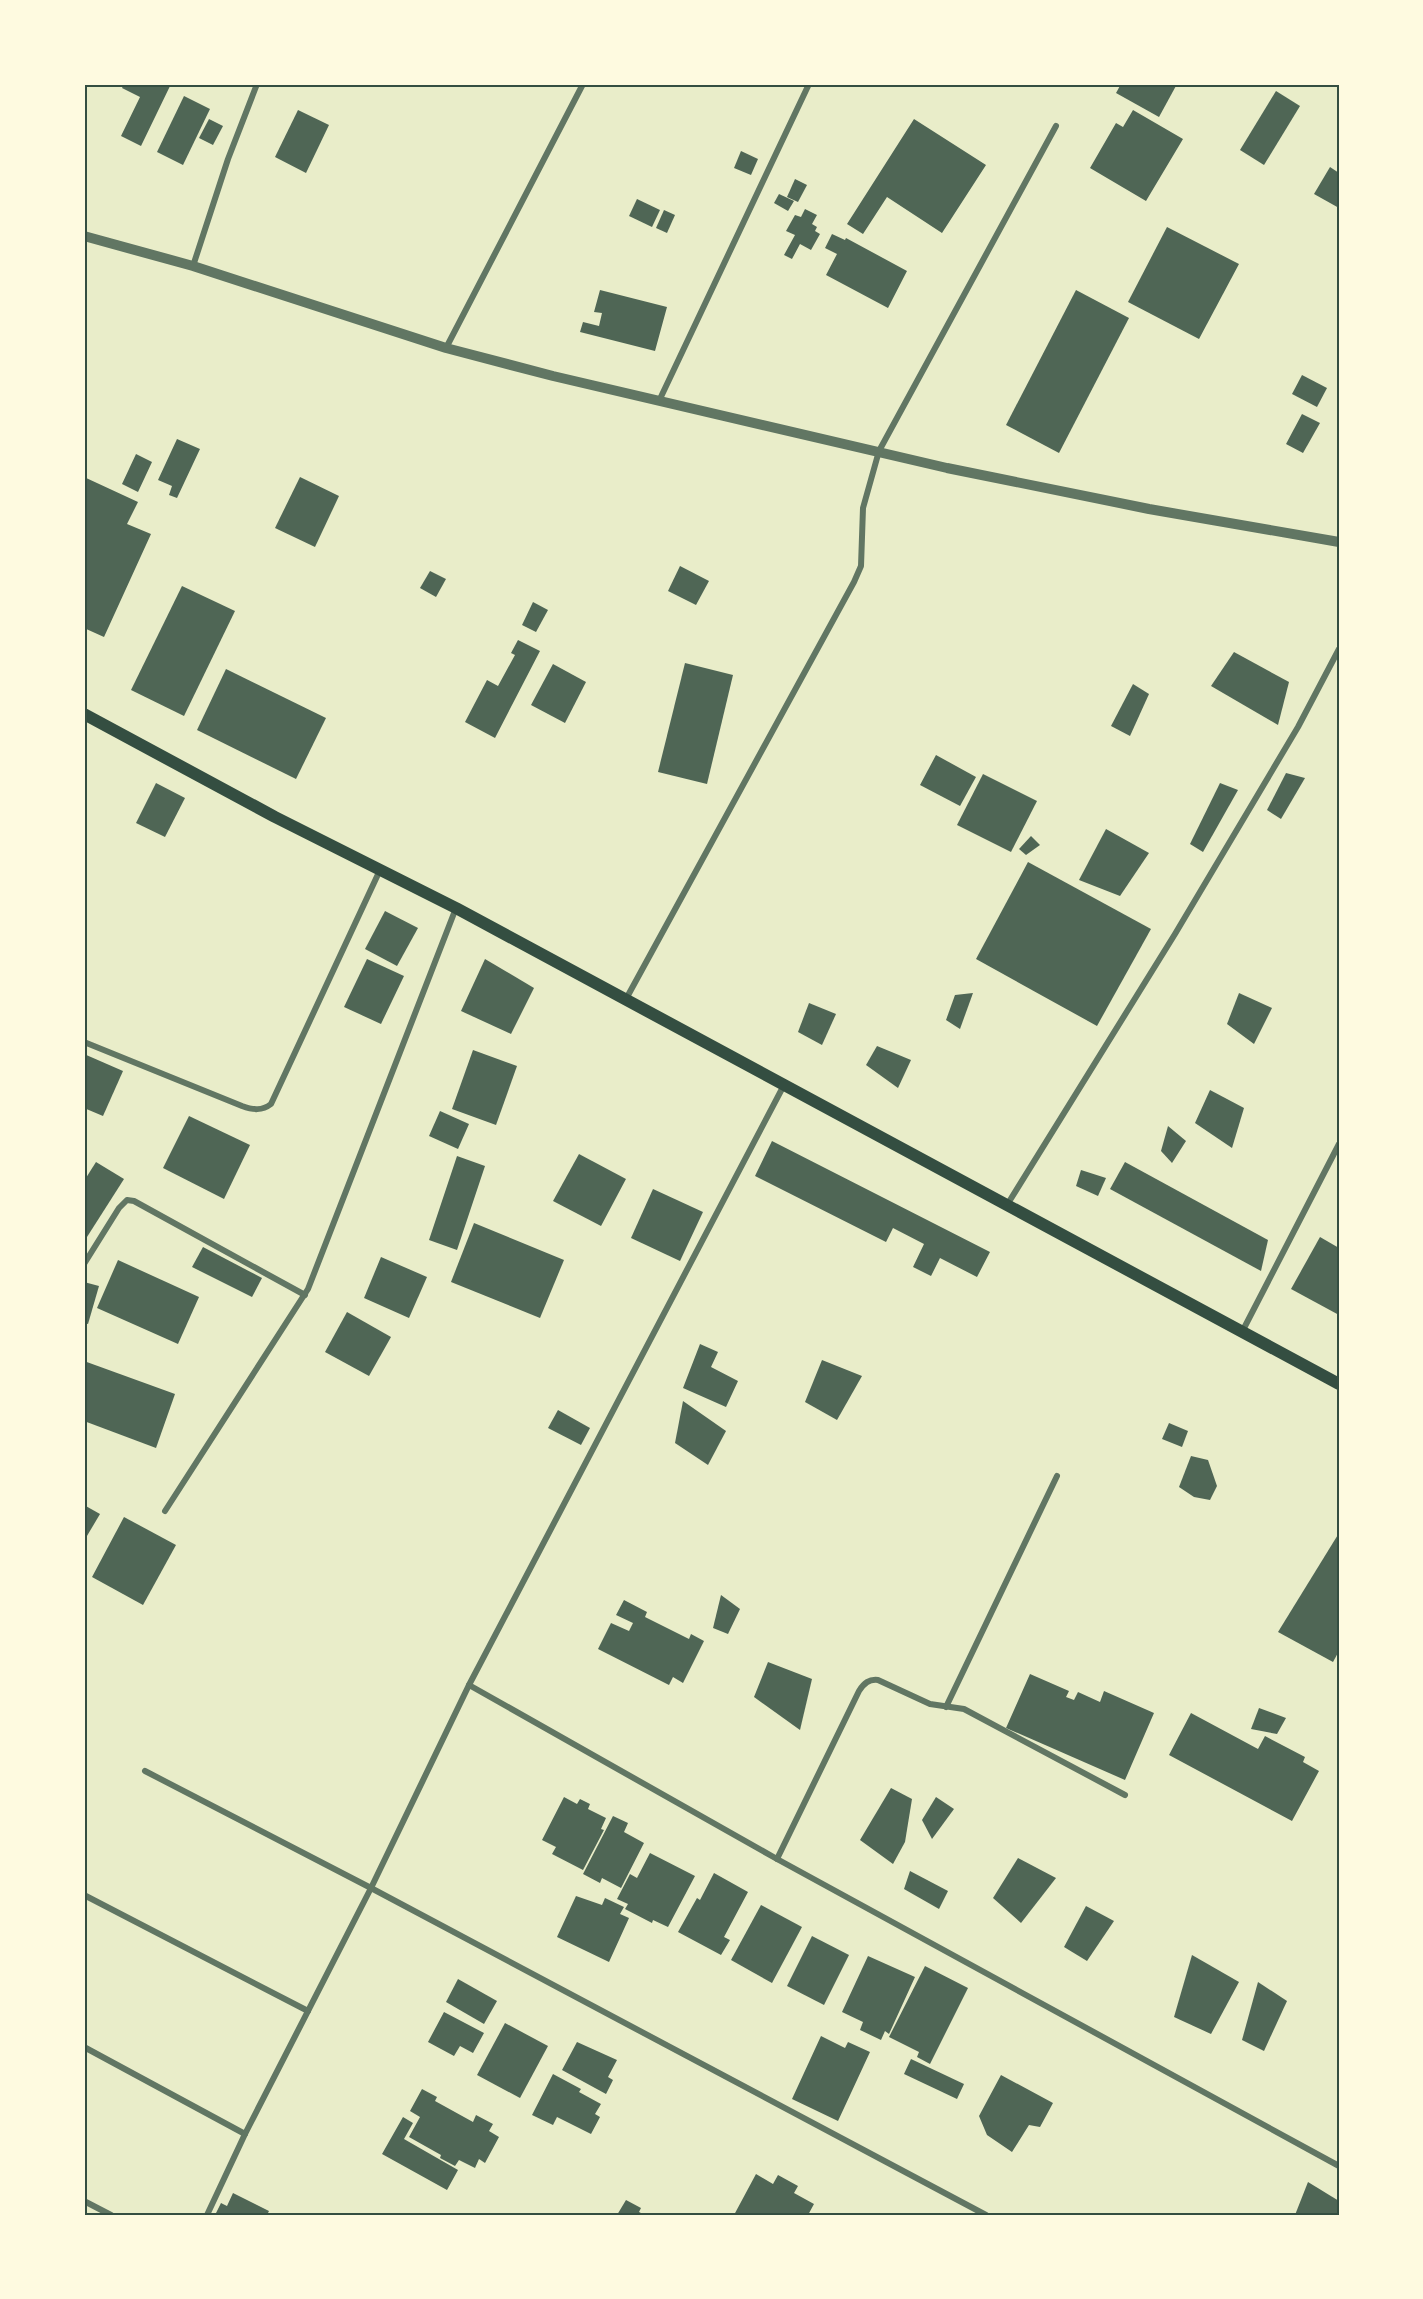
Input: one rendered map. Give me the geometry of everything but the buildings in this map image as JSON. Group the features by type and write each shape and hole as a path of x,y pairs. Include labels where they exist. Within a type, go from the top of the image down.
{"main road":[{"path":"84,714 456,908 1339,1384"}],"street":[{"path":"193,266 228,159 257,84"},
{"path":"446,348 584,84"},
{"path":"659,402 809,84"},
{"path":"626,1000 854,582 861,566 863,508 879,451 1056,126"},
{"path":"84,236 193,266 446,348 659,402 947,468 1149,509 1339,542"},
{"path":"1007,1205 1298,727 1339,649"},
{"path":"84,1042 242,1107 260,1109 267,1107 271,1104 380,870"},
{"path":"165,1511 305,1294 456,908"},
{"path":"207,2215 245,2134 371,1888 469,1685 784,1085"},
{"path":"1242,1332 1339,1144"},
{"path":"84,1264 119,1208 127,1200 134,1201 305,1294"},
{"path":"946,1707 1057,1476"},
{"path":"777,1859 862,1685 867,1681 878,1680 922,1702 964,1709 1125,1795"},
{"path":"469,1685 777,1859 1339,2166"},
{"path":"145,1771 371,1888 986,2215"},
{"path":"84,1895 308,2011"},
{"path":"84,2047 245,2134"},
{"path":"84,2201 111,2215"}]}
